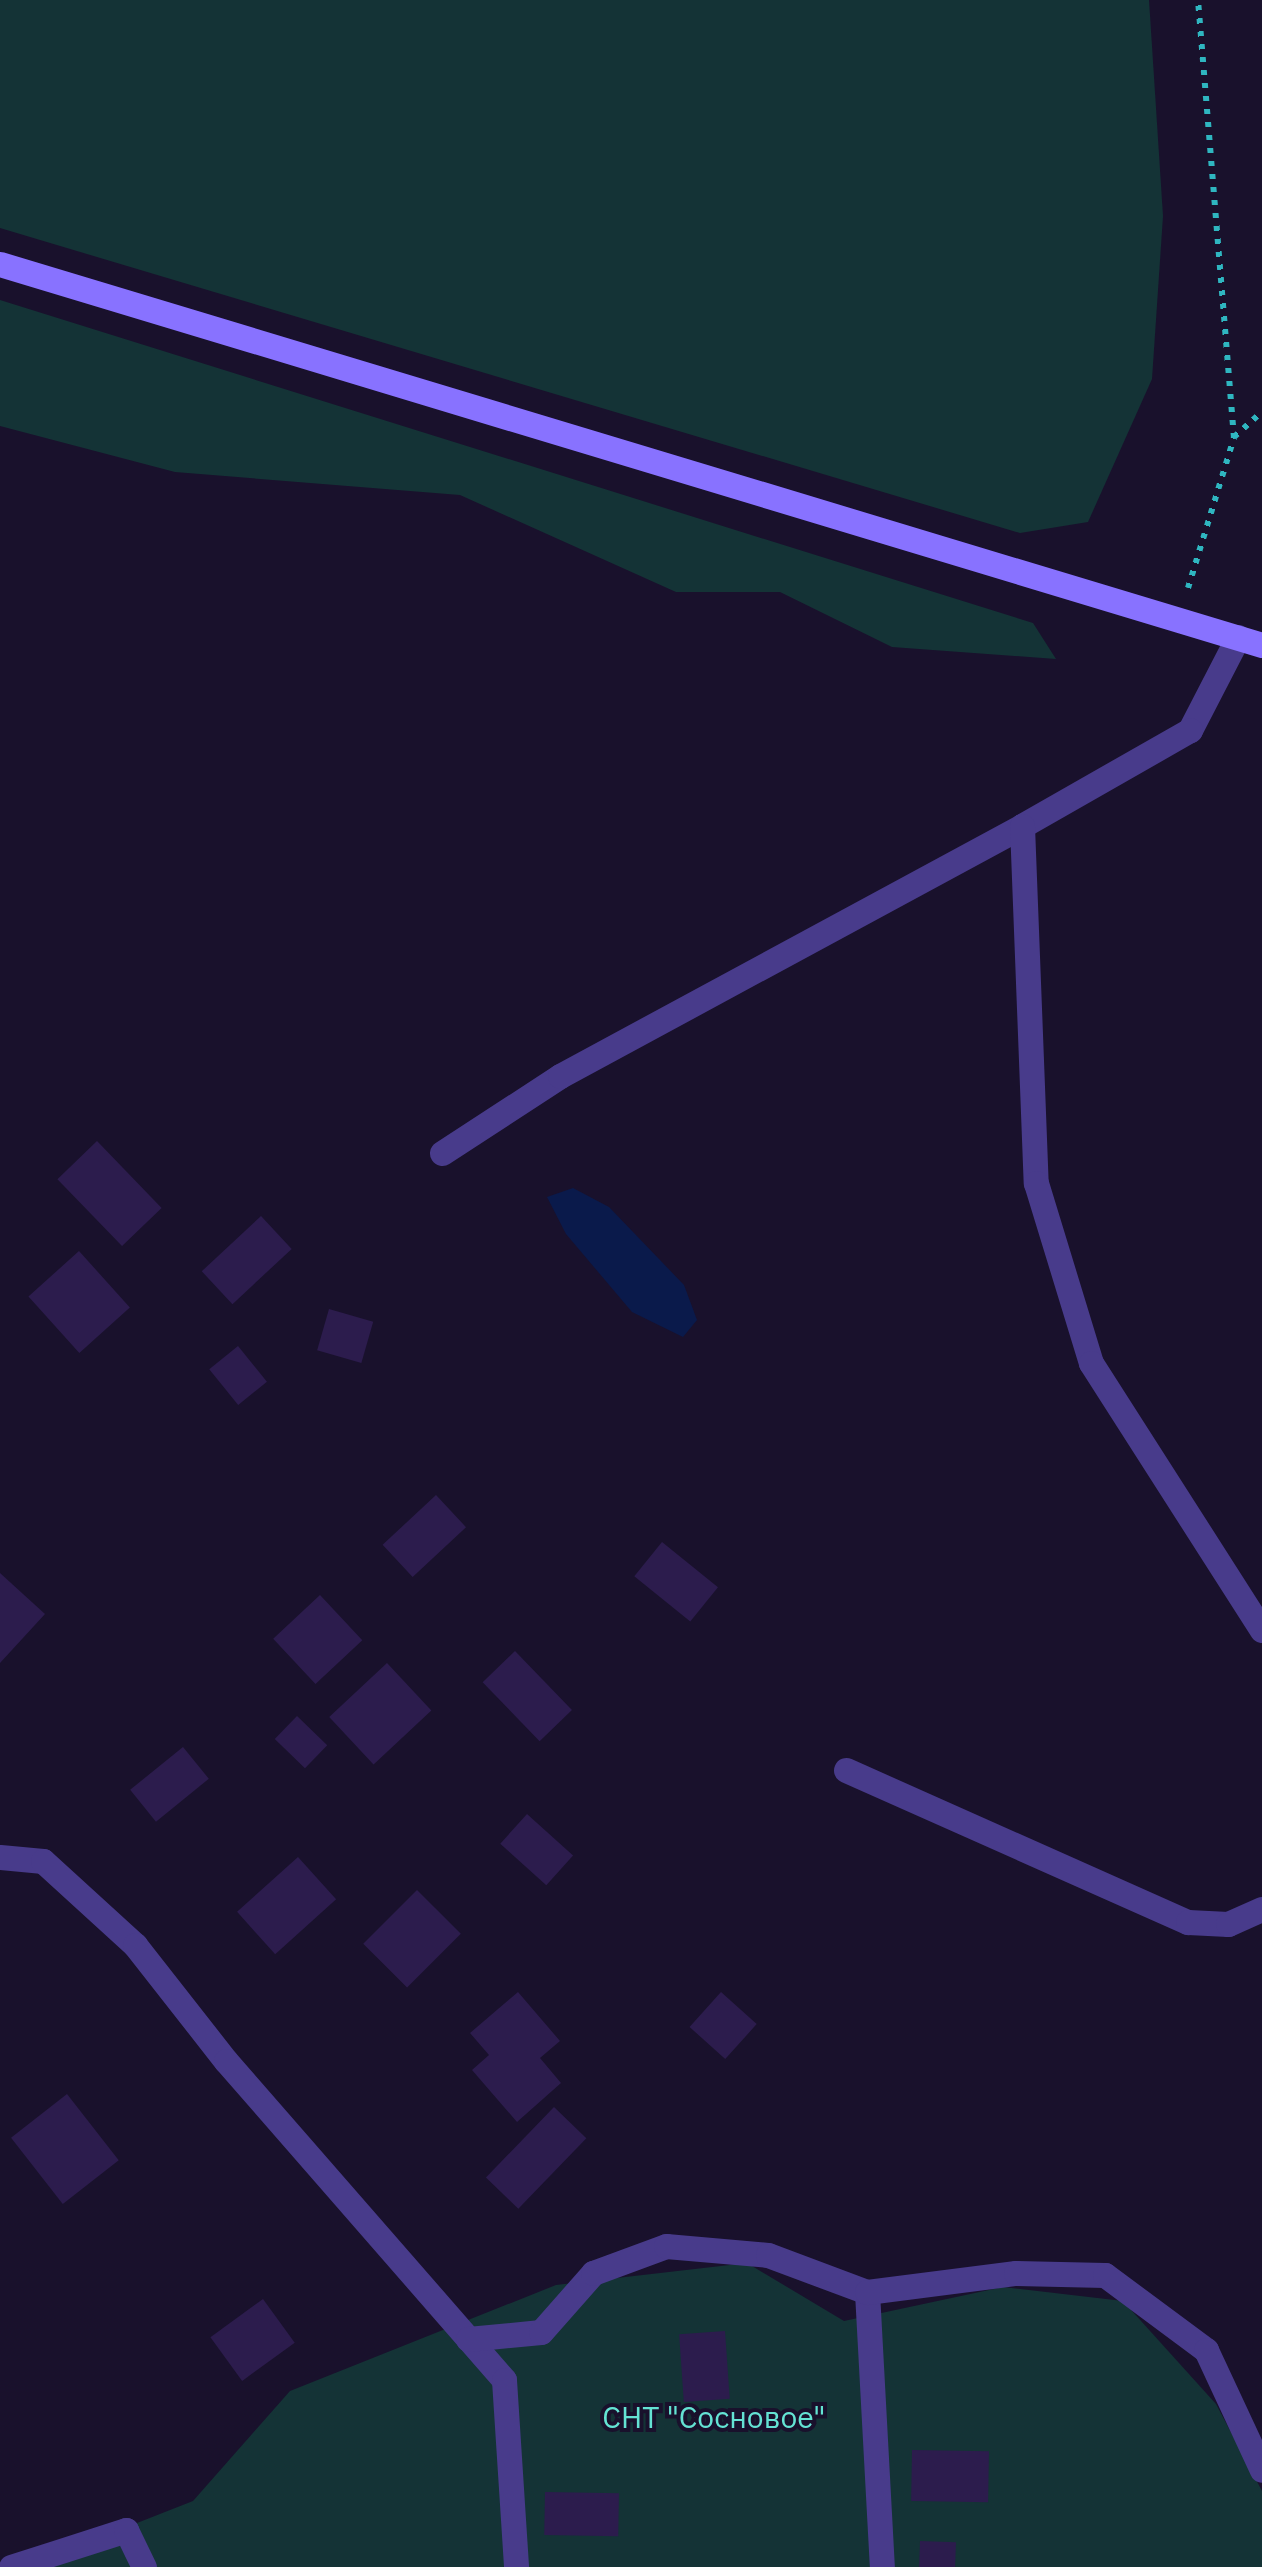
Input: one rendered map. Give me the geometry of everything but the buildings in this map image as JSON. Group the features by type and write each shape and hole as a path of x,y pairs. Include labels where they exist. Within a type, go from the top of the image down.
{"main road":[{"path":"0,264 1250,641"}],"street":[{"path":"442,1153 560,1076 1022,826 1190,730 1250,641"},
{"path":"1022,826 1036,1183 1091,1363 1262,1630"},
{"path":"846,1770 1188,1922 1228,1924 1262,1909"},
{"path":"0,1857 43,1862 134,1945 226,2061 504,2380 516,2567"},
{"path":"468,2339 541,2332 593,2273 666,2246 768,2256 867,2292 1016,2273 1104,2275 1206,2350 1262,2470"},
{"path":"867,2292 882,2567"},
{"path":"11,2567 126,2530 144,2567"}],"path":[{"path":"1178,618 1234,438 1198,0"},
{"path":"1234,438 1262,412"}],"green space":[{"path":"0,0 1149,0 1163,216 1152,379 1088,522 1020,533 0,228"},
{"path":"0,300 1033,623 1056,659 892,647 780,592 676,592 460,495 175,472 0,426"},
{"name":"СНТ \"Сосновое\"","path":"747,2263 844,2321 1003,2287 1123,2301 1216,2404 1262,2491 1262,2567 25,2567 193,2501 290,2391 556,2285"}],"water":[{"path":"573,1188 609,1207 684,1285 697,1320 683,1337 632,1312 566,1234 547,1197"}]}
